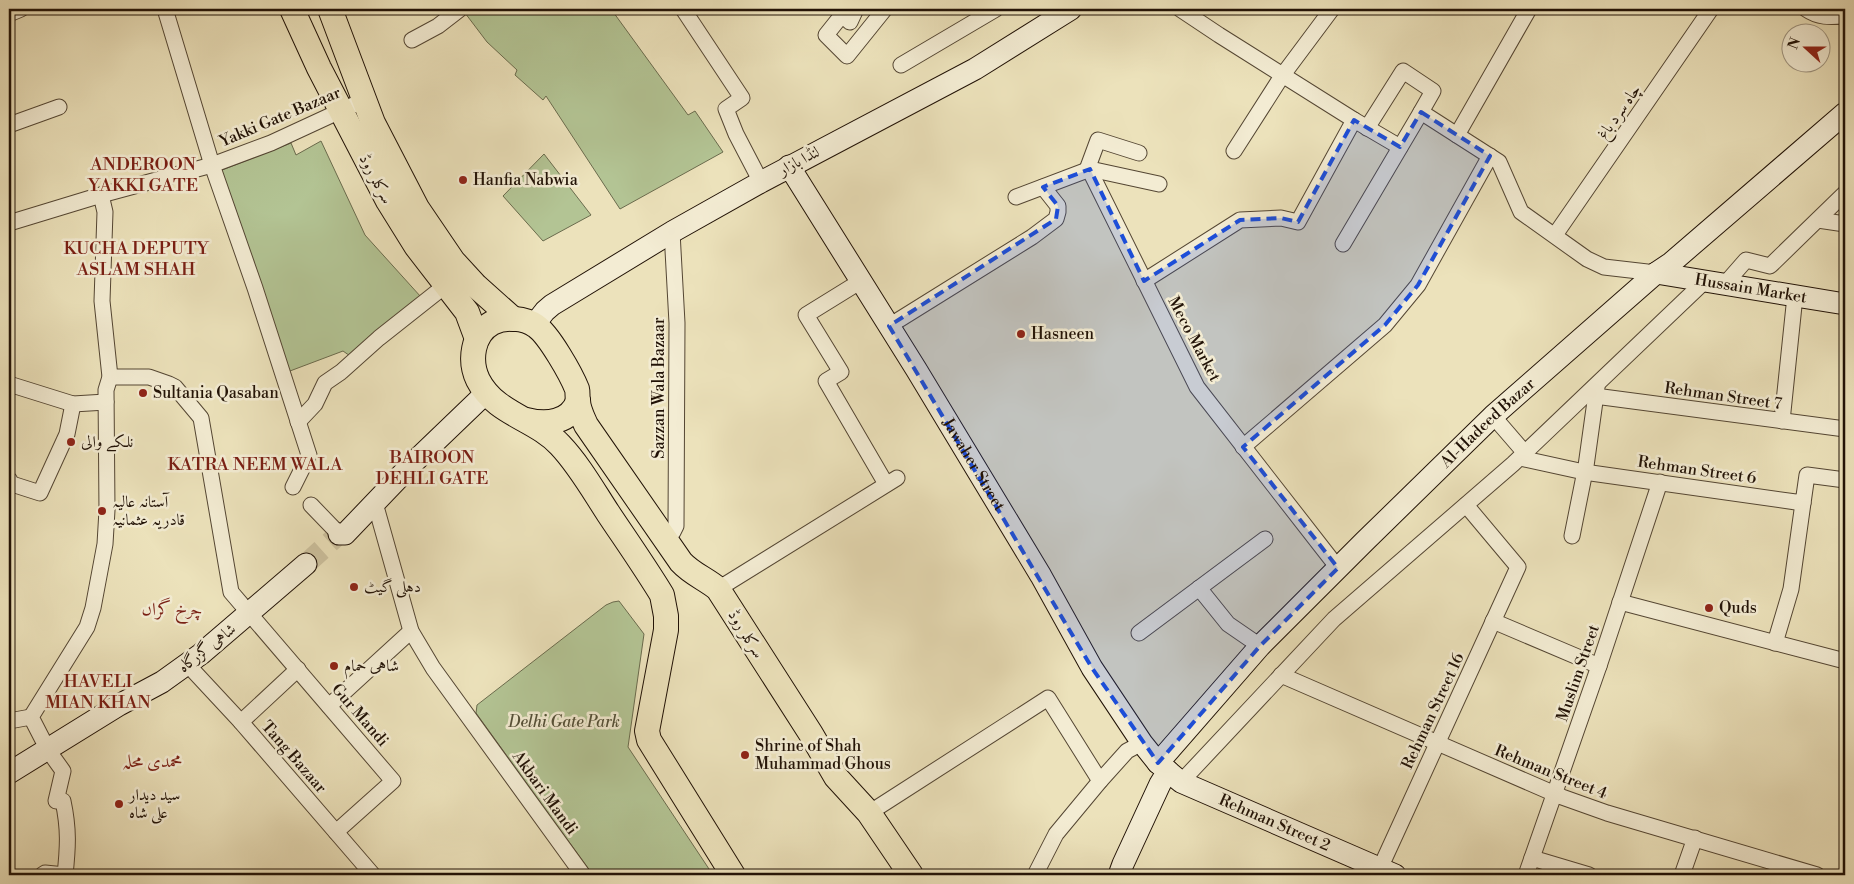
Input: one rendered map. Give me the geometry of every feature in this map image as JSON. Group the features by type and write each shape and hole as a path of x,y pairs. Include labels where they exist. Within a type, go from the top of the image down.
{"main road":[{"name":"سرکلر روڈ","path":"292,9 300,29 388,201 416,246 467,312 477,339 474,352 474,366 478,379 486,392 502,407 545,433 562,447 585,478 662,595 666,616 666,630 647,731 649,740 733,875"},
{"name":"سرکلر روڈ","path":"330,9 364,100 402,180 427,226 464,274 524,322 546,337 568,370 578,392 578,401 586,425 681,562 697,576 718,589 811,734 836,777 869,813 910,875"},
{"path":"477,339 483,330 492,323 502,319 524,322"},
{"name":"سرکلر روڈ","path":"522,419 539,423 555,422 567,416 575,408 578,401"},
{"path":"662,595 678,584 697,576"}],"street":[{"path":"9,14 22,9"},
{"path":"165,9 212,165 310,455 293,487"},
{"path":"412,40 438,26 460,9"},
{"path":"683,9 742,98 726,109 736,134 761,182"},
{"path":"856,9 850,22 842,15 826,35 847,56 884,10"},
{"path":"901,65 996,9"},
{"name":"لنڈا بازار","path":"524,322 545,311 672,232 790,166 975,69 1071,9"},
{"path":"1180,9 1282,76 1400,147"},
{"path":"1234,151 1282,76 1332,9"},
{"path":"1457,135 1529,9"},
{"name":"چاہ سرد باغ","path":"1554,235 1712,9"},
{"path":"1806,9 1815,15 1827,18 1845,16"},
{"path":"1144,281 1240,220 1281,218 1298,222 1360,124 1403,71 1433,91 1343,244"},
{"name":"Yakki Gate Bazaar","path":"9,223 101,194 212,165 271,143 364,100"},
{"path":"9,125 59,106"},
{"path":"1421,112 1498,162 1521,212 1587,259 1604,267 1656,273"},
{"name":"Al-Hadeed Bazar","path":"1119,875 1122,864 1160,784 1260,646 1493,416 1656,273 1671,263 1845,113"},
{"path":"1090,169 1088,167 1098,140 1139,153"},
{"path":"1244,447 1385,325 1418,284 1490,156"},
{"name":"Jawaher Street","path":"790,166 1041,576 1092,668 1142,743 1169,772"},
{"path":"1016,197 1090,169 1158,184"},
{"name":"Meco Market","path":"1090,169 1197,387 1338,568"},
{"path":"889,326 1032,237 1056,219 1058,206 1043,187"},
{"path":"32,718 87,627 93,608 104,549 107,510 106,402 110,377 102,301 105,212 101,194"},
{"path":"1169,772 1281,675 1334,619 1466,505 1716,282 1746,260 1770,266 1845,194"},
{"path":"1818,220 1845,224"},
{"name":"Sazzan Wala Bazaar","path":"665,540 676,526 677,323 672,232"},
{"name":"Hussain Market","path":"1656,273 1845,304"},
{"path":"718,589 892,481 826,381 841,372 806,315 861,281"},
{"path":"298,422 315,404 325,383 341,372 379,338 446,285"},
{"path":"1782,421 1795,296"},
{"name":"Gur Mandi","path":"110,377 149,377 169,384 175,388 201,418 231,592 394,782 336,832"},
{"path":"9,384 73,404 106,402"},
{"path":"1572,536 1596,390"},
{"name":"Rehman Street 7","path":"1596,390 1782,421 1845,429"},
{"path":"311,505 339,534 344,534 486,392"},
{"path":"9,479 12,484 40,494 67,434 73,404"},
{"path":"1493,416 1522,455"},
{"name":"Rehman Street 6","path":"1522,455 1584,472 1804,503"},
{"path":"1775,643 1791,589 1807,475 1845,480"},
{"name":"Muslim Street","path":"1526,875 1599,666 1660,482"},
{"name":"Akbari Mandi","path":"375,503 411,631 432,668 583,875"},
{"name":"Rehman Street 16","path":"1384,873 1438,743 1518,567 1466,505"},
{"path":"1139,633 1265,539"},
{"name":"شاہی گزرگاہ","path":"9,773 119,705 162,682 205,651 306,564"},
{"path":"1199,588 1228,624 1260,646"},
{"path":"1620,602 1845,661"},
{"path":"1493,622 1599,666"},
{"path":"329,706 411,631"},
{"name":"Tang Bazaar","path":"187,664 241,722 373,875"},
{"path":"241,722 298,669"},
{"name":"Rehman Street 4","path":"1281,675 1554,794 1607,813 1817,875"},
{"path":"869,813 1048,698 1100,781"},
{"path":"9,721 32,718"},
{"path":"32,718 48,750 63,771 56,801 63,801 69,844 65,875 45,873 42,875"},
{"path":"1035,875 1056,834 1127,751 1142,743"},
{"name":"Rehman Street 2","path":"1169,772 1384,873"},
{"path":"1682,875 1695,838"},
{"path":"1532,858 1589,875"}],"highlighted area":[{"path":"1421,112 1490,156 1418,285 1385,325 1243,447 1338,568 1260,646 1158,763 1092,668 889,326 1056,219 1058,206 1043,187 1090,169 1144,281 1240,220 1281,218 1298,222 1354,120 1400,147"}],"green space":[{"path":"462,9 611,9 688,115 695,111 723,152 620,209 546,96 543,100 515,75 517,70 487,42"},
{"path":"321,141 365,235 421,297 353,358 343,351 282,374 217,172 291,143 296,155"},
{"path":"544,154 591,215 543,241 503,196"},
{"name":"Delhi Gate Park","path":"619,601 644,634 628,747 713,875 593,875 476,713 477,705 606,605"}],"tunnel":[{"path":"306,564 339,534"}],"place":[{"name":"Hanfia Nabwia","path":"463,180"},
{"name":"Hasneen","path":"1021,334"},
{"name":"Sultania Qasaban","path":"143,393"},
{"name":"نلکے والی","path":"71,442"},
{"name":"آستانہ عالیہ قادریہ عثمانیہ","path":"102,511"},
{"name":"دہلی گیٹ","path":"354,587"},
{"name":"Quds","path":"1709,608"},
{"name":"شاہی حمام","path":"334,666"},
{"name":"Shrine of Shah Muhammad Ghous","path":"745,755"},
{"name":"سید دیدار علی شاہ","path":"119,804"}],"district":[{"name":"ANDEROON YAKKI GATE","path":"143,174"},
{"name":"KUCHA DEPUTY ASLAM SHAH","path":"136,258"},
{"name":"KATRA NEEM WALA","path":"255,464"},
{"name":"BAIROON DEHLI GATE","path":"432,467"},
{"name":"چرخ گراں","path":"172,609"},
{"name":"HAVELI MIAN KHAN","path":"98,691"},
{"name":"محمدی محلہ","path":"152,761"}]}
